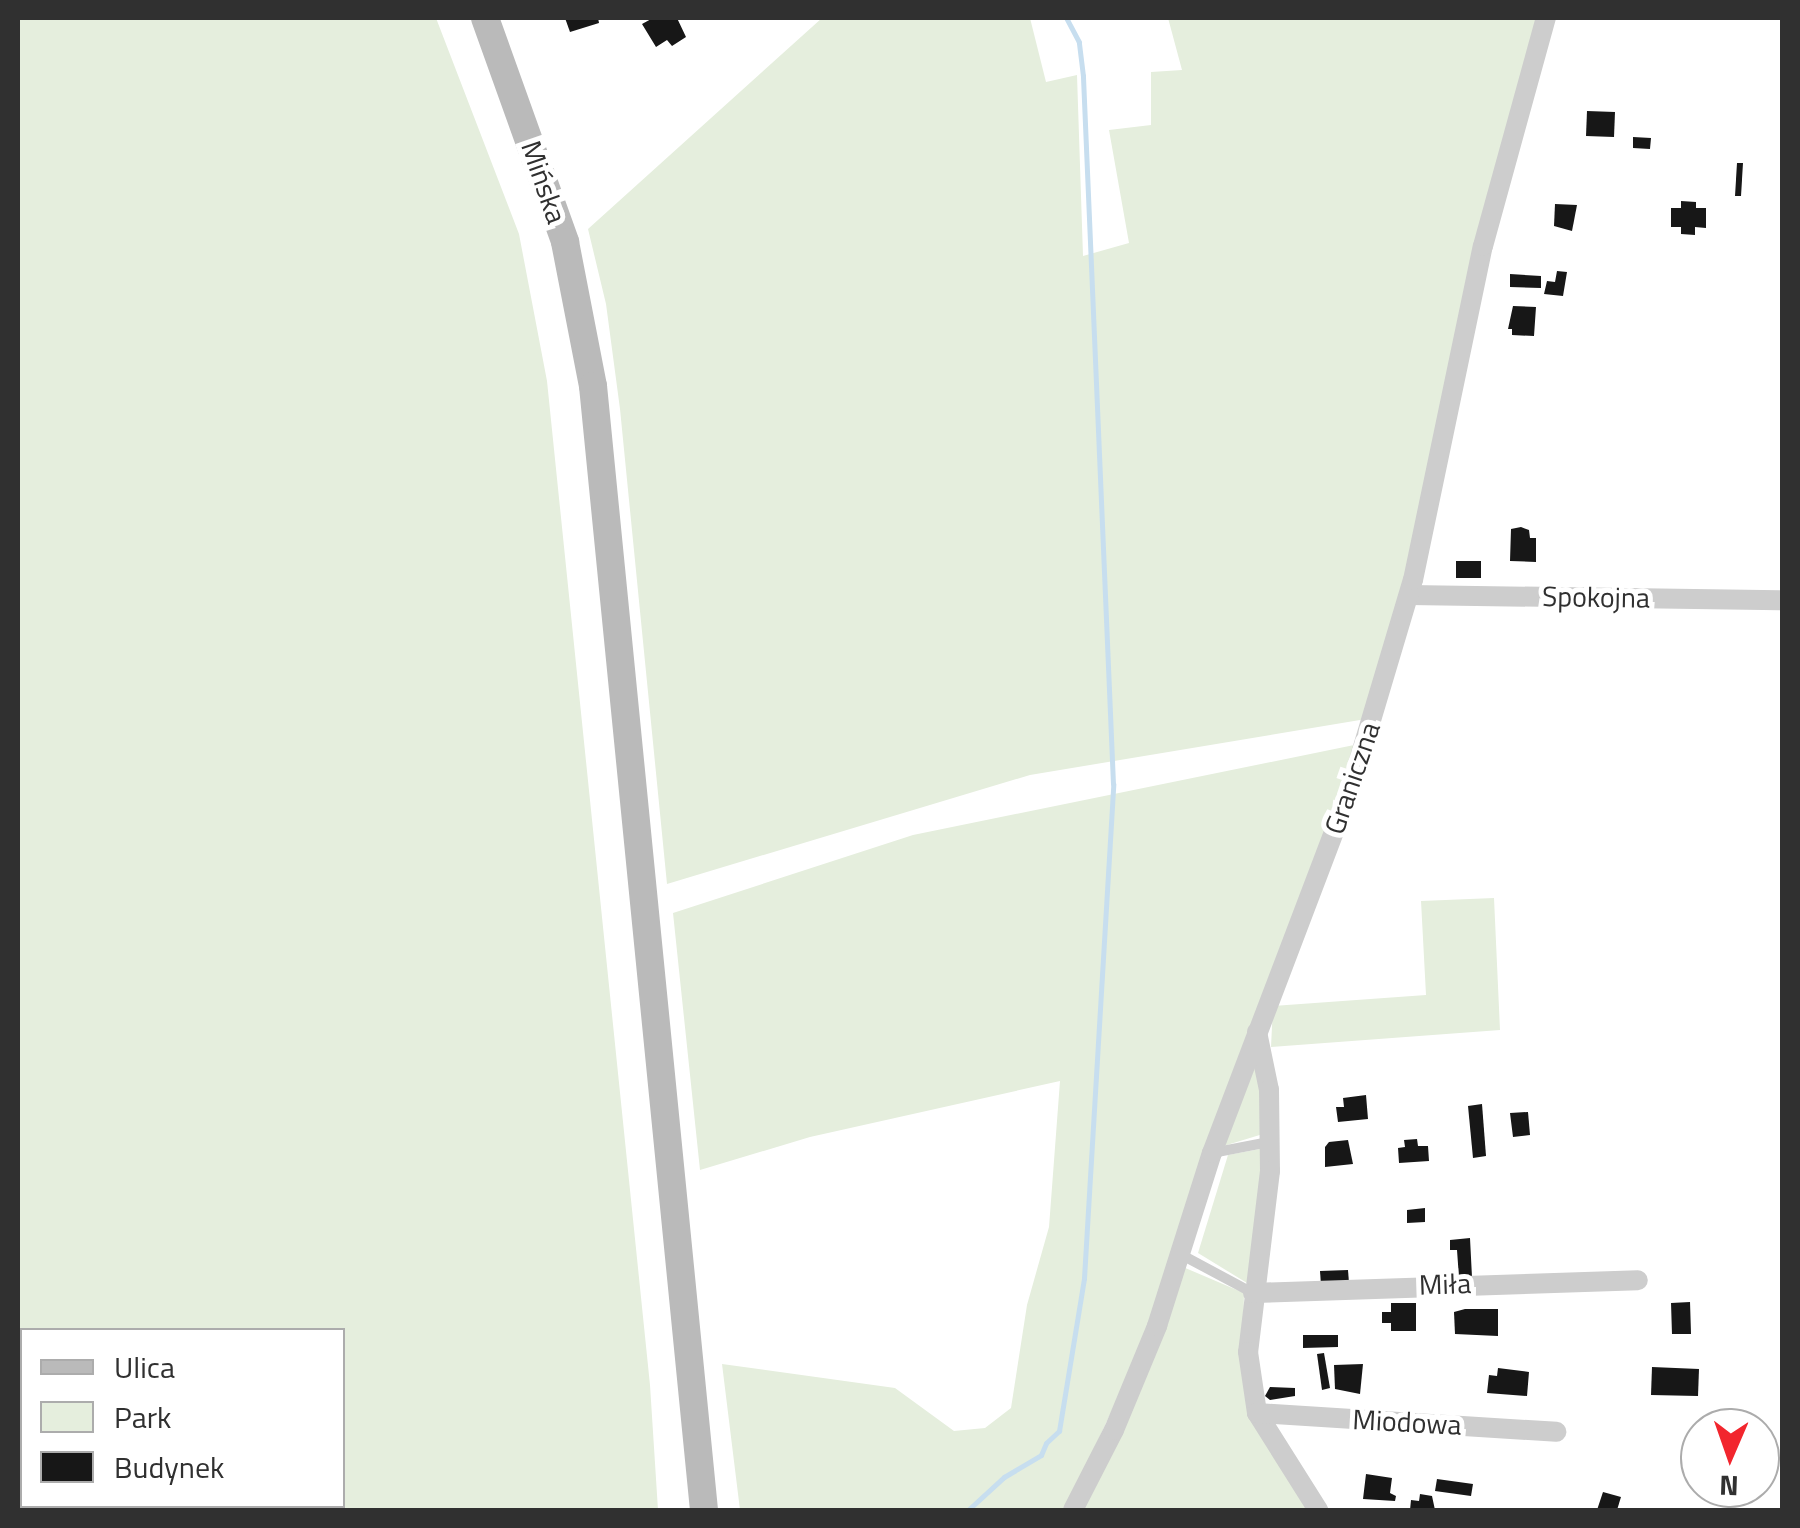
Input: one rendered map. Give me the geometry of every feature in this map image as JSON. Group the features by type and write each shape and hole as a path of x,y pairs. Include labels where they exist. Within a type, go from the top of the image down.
{"main road":[{"name":"Mińska","path":"484,18 565,242 588,351 704,1510"}],"street":[{"name":"Graniczna","path":"1074,1510 1143,1361 1212,1153 1340,820 1409,595 1483,246 1546,18"},
{"name":"Spokojna","path":"1409,595 1782,600"},
{"path":"1257,1032 1269,1090 1270,1142 1266,1214 1248,1352 1257,1413 1318,1510"},
{"name":"Miła","path":"1253,1292 1638,1280"},
{"name":"Miodowa","path":"1257,1413 1556,1432"}],"lane":[{"path":"1212,1153 1270,1142"},
{"path":"1180,1254 1253,1292"}],"green space":[{"path":"18,18 436,18 519,234 547,381 650,1385 658,1510 18,1510"},
{"path":"822,18 1030,18 1046,82 1077,75 1083,256 1129,243 1109,130 1151,125 1151,72 1182,70 1168,18 1538,18 1472,252 1403,589 1366,719 1030,775 667,884 620,409 606,304 588,229"},
{"path":"1359,744 1177,1251 1130,1371 1066,1510 740,1510 722,1364 895,1388 954,1431 985,1428 1011,1408 1027,1305 1049,1227 1060,1081 810,1137 700,1170 673,913 913,835"},
{"path":"1494,898 1500,1030 1271,1047 1273,1006 1426,995 1421,901"},
{"path":"1253,1061 1261,1062 1263,1134 1217,1148"},
{"path":"1265,1148 1247,1283 1198,1253 1228,1155"},
{"path":"1183,1267 1244,1293 1243,1350 1309,1510 1078,1510"}],"building":[{"path":"565,18 598,18 599,23 570,32"},
{"path":"653,18 677,18 686,37 672,46 667,40 656,47 642,24"},
{"path":"1587,111 1615,112 1614,137 1586,136"},
{"path":"1633,137 1651,138 1650,149 1633,148"},
{"path":"1737,163 1743,163 1741,196 1735,196"},
{"path":"1681,201 1696,202 1696,208 1706,208 1706,228 1695,227 1695,235 1681,234 1681,227 1671,227 1671,208 1681,208"},
{"path":"1555,204 1577,205 1572,231 1554,226"},
{"path":"1557,271 1567,272 1563,296 1544,294 1547,281 1555,282"},
{"path":"1510,274 1541,276 1541,288 1510,287"},
{"path":"1513,306 1536,307 1534,336 1512,335 1512,329 1508,329"},
{"path":"1511,529 1529,530 1530,538 1536,538 1536,562 1510,561"},
{"path":"1456,561 1481,561 1481,578 1456,578"},
{"path":"1366,1095 1368,1119 1338,1122 1336,1107 1344,1107 1343,1098"},
{"path":"1482,1104 1486,1156 1473,1158 1468,1106"},
{"path":"1528,1112 1530,1135 1513,1137 1510,1113"},
{"path":"1417,1139 1418,1146 1428,1146 1429,1161 1399,1163 1398,1148 1405,1147 1404,1140"},
{"path":"1348,1140 1353,1164 1325,1167 1325,1147 1329,1142"},
{"path":"1425,1208 1425,1222 1407,1223 1407,1210"},
{"path":"1470,1238 1472,1277 1459,1278 1457,1250 1450,1250 1450,1240"},
{"path":"1348,1270 1349,1283 1321,1285 1320,1271"},
{"path":"1690,1302 1691,1334 1672,1334 1671,1303"},
{"path":"1391,1303 1416,1303 1416,1331 1391,1331 1391,1323 1382,1323 1382,1312 1391,1312"},
{"path":"1498,1309 1498,1336 1455,1334 1454,1312"},
{"path":"1303,1335 1338,1335 1338,1347 1303,1348"},
{"path":"1324,1353 1330,1388 1322,1390 1317,1354"},
{"path":"1363,1364 1360,1394 1335,1389 1334,1365"},
{"path":"1652,1367 1699,1369 1698,1396 1651,1395"},
{"path":"1498,1368 1529,1372 1527,1396 1487,1393 1489,1375 1497,1376"},
{"path":"1270,1387 1295,1388 1295,1396 1270,1400 1265,1396"},
{"path":"1366,1474 1392,1478 1390,1493 1396,1496 1395,1501 1363,1499"},
{"path":"1437,1479 1473,1484 1471,1496 1435,1491"},
{"path":"1603,1492 1621,1497 1617,1510 1597,1510"},
{"path":"1420,1494 1432,1496 1435,1510 1410,1510 1411,1500 1419,1501"}],"waterway":[{"path":"968,1510 1004,1477 1041,1455 1046,1443 1059,1431 1084,1278 1113,784 1083,76 1079,42 1066,18"}]}
